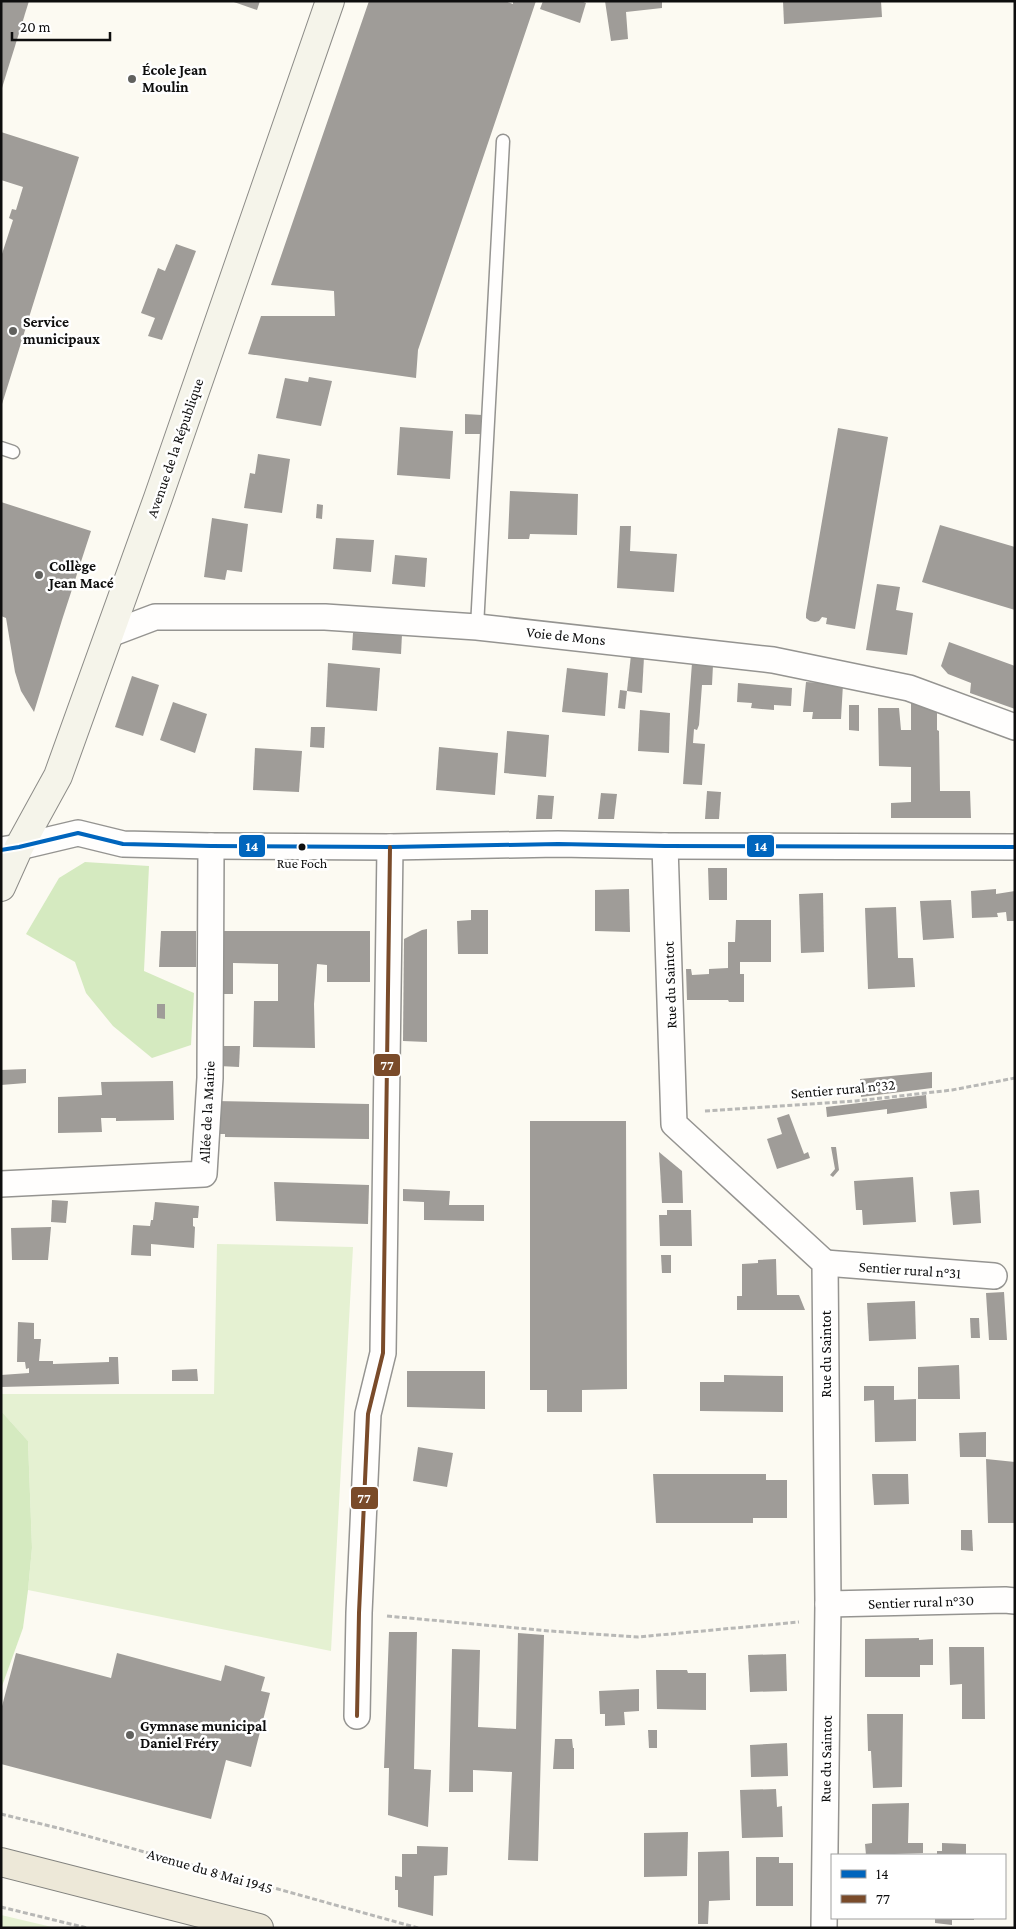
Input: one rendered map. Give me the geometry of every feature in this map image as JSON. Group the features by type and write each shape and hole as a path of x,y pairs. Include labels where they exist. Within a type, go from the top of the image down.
{"main road":[{"name":"Avenue de la République","path":"1,887 10,849 58,776 158,498 330,1"},
{"path":"1,1862 259,1928"}],"street":[{"name":"Voie de Mons","path":"110,634 155,617 325,617 477,626 773,660 909,688 1015,727"},
{"path":"10,849 78,834 123,844 211,846 390,847 558,844 1015,847"},
{"name":"Allée de la Mairie","path":"1,1184 204,1174 210,1078 211,846"},
{"name":"Rue du Saintot","path":"665,846 674,1124"},
{"path":"358,1716 359,1613 368,1414 383,1353 390,847"},
{"path":"674,1124 825,1264"},
{"name":"Rue du Saintot","path":"824,1928 828,1612 825,1264"},
{"name":"Sentier rural n°31","path":"825,1264 994,1276"},
{"name":"Sentier rural n°30","path":"828,1612 1005,1600 1015,1601"}],"lane":[{"path":"477,626 502,141"}],"path":[{"name":"Sentier rural n°32","path":"674,1124 701,1112 856,1101 952,1090 1015,1078"},
{"path":"359,1613 550,1631 638,1637 828,1612"},
{"name":"Avenue du 8 Mai 1945","path":"1,1814 62,1829 418,1928"},
{"path":"1,1907 87,1928"}],"green space":[{"path":"85,862 149,866 144,971 194,993 191,1045 152,1058 113,1026 86,993 75,962 26,934 59,878"},
{"path":"217,1244 353,1247 331,1651 28,1590 32,1548 28,1441 1,1411 1,1394 214,1394"},
{"path":"1,1411 28,1441 32,1548 23,1628 1,1689"},
{"path":"1,1915 56,1928 1,1928"}],"building":[{"path":"1,1 29,1 2,88 1,88"},
{"path":"231,1 260,1 257,10"},
{"path":"369,1 505,1 513,4 513,1 536,1 418,350 416,378 248,354 261,316 335,316 334,291 271,285"},
{"path":"543,1 581,1 586,3 580,23 540,9"},
{"path":"605,1 662,1 662,8 626,12 628,39 611,41"},
{"path":"783,1 881,1 882,17 784,24"},
{"name":"Service municipaux","path":"1,132 79,157 2,404 1,257 13,220 9,218 12,209 16,210 23,187 1,180"},
{"path":"176,244 196,251 162,340 148,336 155,318 141,313 158,268 165,271"},
{"path":"309,377 332,381 321,426 276,418 285,378 308,382"},
{"path":"465,414 482,415 482,434 465,434"},
{"path":"400,427 453,431 450,479 397,475"},
{"path":"838,428 888,437 855,629 826,624 827,618 822,617 819,621 815,622 806,618"},
{"path":"258,454 290,459 282,513 244,508 250,473 255,474"},
{"path":"510,491 578,494 577,535 530,534 529,539 508,539"},
{"name":"Collège Jean Macé","path":"1,502 91,531 34,712 21,691 15,672 6,618 1,616"},
{"path":"317,504 323,505 322,519 316,518"},
{"path":"212,518 248,524 242,572 227,570 225,580 204,577"},
{"path":"940,525 1015,547 1015,610 922,582"},
{"path":"620,526 631,526 630,551 677,554 674,592 617,588"},
{"path":"336,538 374,540 371,572 333,569"},
{"path":"395,555 427,558 425,587 392,584"},
{"path":"877,584 900,587 896,610 913,613 907,655 866,650"},
{"path":"353,633 402,634 401,654 352,650"},
{"path":"949,642 1015,666 1015,709 970,693 971,683 948,674 941,666"},
{"path":"631,655 644,657 642,693 627,691"},
{"path":"328,663 380,668 377,711 326,707"},
{"path":"692,663 713,665 712,685 702,685 699,725 697,730 694,729 693,743 705,744 702,785 683,784"},
{"path":"567,668 608,673 605,716 562,712"},
{"path":"132,676 159,685 143,736 115,727"},
{"path":"806,682 843,684 841,719 812,719 813,712 803,712"},
{"path":"738,683 792,688 791,706 774,705 774,710 751,708 752,703 737,702"},
{"path":"620,690 627,691 625,709 618,708"},
{"path":"911,697 937,706 940,791 970,791 971,818 891,818 891,803 911,802 911,767 879,766 878,708 899,708 901,730 911,730"},
{"path":"173,702 207,714 195,753 160,740"},
{"path":"849,705 859,705 859,731 849,730"},
{"path":"640,710 670,713 669,753 638,751"},
{"path":"311,727 325,727 324,748 310,747"},
{"path":"507,731 549,735 546,777 504,773"},
{"path":"439,747 498,753 495,795 436,790"},
{"path":"255,748 302,751 299,792 253,790"},
{"path":"707,791 721,792 719,819 705,819"},
{"path":"601,793 617,794 614,819 598,819"},
{"path":"538,795 554,796 552,819 536,819"},
{"path":"708,868 727,868 727,900 709,900"},
{"path":"629,889 630,932 595,931 595,890"},
{"path":"996,889 996,894 1015,891 1015,921 1007,921 1006,912 997,913 998,917 972,918 971,891"},
{"path":"823,893 824,952 801,953 799,894"},
{"path":"951,900 954,938 923,940 920,901"},
{"path":"896,907 898,958 913,958 915,987 868,989 865,908"},
{"path":"471,910 488,910 488,954 458,954 457,921 471,920"},
{"path":"736,920 771,920 771,962 740,962 740,974 744,974 744,1002 687,1000 686,969 691,969 692,975 709,974 709,969 728,968 728,942 735,942"},
{"path":"427,929 427,1042 403,1041 404,939"},
{"path":"161,931 196,931 196,967 159,967"},
{"path":"223,931 370,931 370,982 327,982 327,965 317,964 314,1004 315,1048 253,1047 254,1001 278,1001 278,964 233,963 233,994 222,994"},
{"path":"157,1004 165,1004 165,1019 157,1018"},
{"path":"220,1046 240,1046 239,1067 219,1066"},
{"path":"26,1069 26,1083 1,1085 1,1070"},
{"path":"932,1072 932,1088 861,1097 860,1079"},
{"path":"173,1081 174,1120 116,1121 116,1118 101,1118 102,1132 58,1133 58,1097 102,1095 101,1082"},
{"path":"926,1095 927,1108 887,1114 887,1109 827,1117 826,1107"},
{"path":"215,1101 369,1104 369,1139 225,1137 225,1134 214,1134"},
{"path":"789,1114 804,1154 808,1152 810,1158 777,1169 767,1139 782,1134 777,1118"},
{"path":"530,1121 626,1121 627,1389 582,1390 582,1412 547,1412 547,1390 530,1390"},
{"path":"831,1147 836,1147 839,1170 833,1177 830,1175 835,1169"},
{"path":"659,1152 682,1171 683,1203 662,1203"},
{"path":"913,1177 916,1222 863,1225 862,1210 856,1210 854,1181"},
{"path":"274,1182 369,1185 368,1224 276,1221"},
{"path":"403,1189 450,1191 449,1205 484,1205 484,1221 424,1220 424,1202 403,1201"},
{"path":"979,1190 981,1223 953,1225 950,1192"},
{"path":"52,1200 68,1201 66,1223 51,1222"},
{"path":"155,1202 199,1206 198,1218 193,1218 193,1226 195,1227 194,1248 151,1244 151,1256 131,1255 133,1225 150,1226 151,1220 153,1220"},
{"path":"667,1210 691,1210 692,1246 660,1246 659,1215 667,1215"},
{"path":"51,1227 48,1260 12,1260 11,1228"},
{"path":"661,1255 671,1255 671,1273 662,1273"},
{"path":"776,1259 777,1295 799,1295 805,1310 737,1310 737,1296 742,1296 742,1264 758,1263 758,1260"},
{"path":"1004,1292 1007,1340 989,1340 986,1293"},
{"path":"915,1301 916,1339 869,1341 867,1303"},
{"path":"970,1318 979,1318 980,1338 971,1338"},
{"path":"18,1322 34,1323 34,1339 41,1339 39,1361 53,1361 53,1364 109,1362 109,1357 118,1357 119,1384 1,1387 1,1375 29,1373 29,1368 26,1369 25,1362 17,1362"},
{"path":"959,1365 960,1399 918,1399 918,1367"},
{"path":"197,1369 198,1381 172,1381 172,1370"},
{"path":"407,1371 485,1371 485,1409 407,1407"},
{"path":"724,1375 783,1376 783,1412 700,1411 700,1382 724,1382"},
{"path":"864,1386 894,1386 894,1400 916,1399 916,1441 875,1442 874,1400 864,1401"},
{"path":"986,1432 986,1457 960,1457 959,1433"},
{"path":"418,1447 453,1453 447,1487 413,1481"},
{"path":"986,1459 1015,1462 1015,1523 988,1523"},
{"path":"653,1474 766,1474 766,1480 787,1480 787,1518 753,1518 753,1523 656,1523"},
{"path":"872,1474 908,1474 909,1504 874,1505"},
{"path":"961,1530 972,1530 973,1551 961,1550"},
{"path":"389,1632 417,1632 414,1769 431,1770 428,1827 388,1815 389,1768 384,1768"},
{"path":"518,1633 544,1635 538,1861 508,1860 512,1772 473,1770 473,1792 449,1792 452,1649 480,1650 478,1727 516,1729"},
{"path":"919,1638 919,1640 933,1639 933,1665 920,1665 920,1677 865,1677 865,1639"},
{"path":"949,1647 984,1647 985,1719 962,1719 962,1684 950,1685"},
{"name":"Gymnase municipal Daniel Fréry","path":"16,1653 111,1678 117,1653 221,1681 225,1665 265,1677 261,1691 270,1693 251,1767 226,1760 211,1819 1,1764 1,1710"},
{"path":"786,1654 787,1691 750,1692 748,1655"},
{"path":"656,1670 687,1670 688,1673 706,1673 706,1710 657,1709"},
{"path":"639,1689 639,1711 624,1712 625,1725 605,1726 605,1714 600,1714 599,1691"},
{"path":"867,1714 903,1714 902,1787 873,1788 871,1751 868,1751"},
{"path":"648,1730 657,1730 657,1748 649,1748"},
{"path":"555,1739 572,1739 574,1769 553,1769"},
{"path":"787,1743 788,1776 751,1777 750,1745"},
{"path":"776,1789 777,1807 782,1806 783,1837 742,1838 740,1790"},
{"path":"909,1803 908,1843 923,1843 923,1853 866,1854 865,1844 872,1843 872,1804"},
{"path":"688,1832 687,1876 644,1877 644,1833"},
{"path":"942,1843 966,1844 966,1854 937,1854 937,1851 942,1851"},
{"path":"417,1846 448,1847 447,1875 434,1876 433,1916 398,1907 398,1890 395,1890 395,1876 402,1877 402,1854 417,1854"},
{"path":"729,1851 730,1900 709,1901 708,1924 698,1924 698,1852"},
{"path":"756,1857 779,1857 779,1863 793,1863 793,1906 756,1906"},
{"path":"935,1919 974,1919 952,1920 952,1925 935,1923"}],"transit line":[{"name":"14","path":"1,850 78,833 123,844 211,846 390,847 558,844 1015,847"},
{"name":"77","path":"357,1716 359,1613 368,1414 383,1353 390,847"}],"place":[{"name":"École Jean Moulin","path":"132,79"},
{"name":"Service municipaux","path":"13,331"},
{"name":"Collège Jean Macé","path":"39,575"},
{"name":"Rue Foch","path":"302,847"},
{"name":"Gymnase municipal Daniel Fréry","path":"130,1735"}]}
